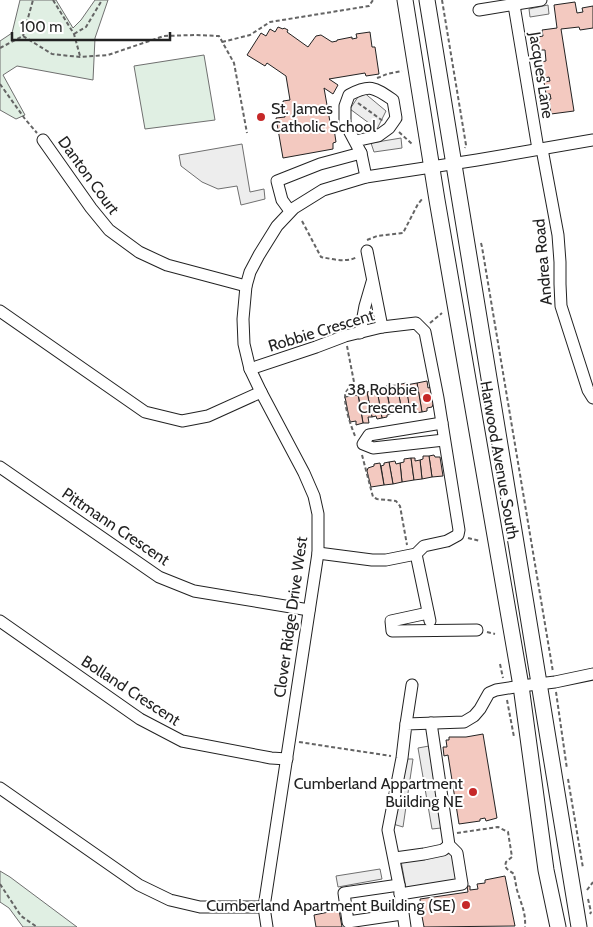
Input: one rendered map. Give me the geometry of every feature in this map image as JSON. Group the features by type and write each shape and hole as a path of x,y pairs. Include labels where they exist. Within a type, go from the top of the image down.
{"main road":[{"name":"Harwood Avenue South","path":"405,0 437,200 521,686 546,870 558,927"},
{"name":"Harwood Avenue South","path":"428,0 579,927"}],"street":[{"path":"479,10 541,0"},
{"name":"Jacques Lane","path":"514,5 540,149"},
{"path":"355,141 378,136 391,127 396,118 392,100 378,90 363,88 350,95 345,106 345,124 361,153 366,177"},
{"name":"Danton Court","path":"43,140 91,208 109,230 139,252 167,265 246,286"},
{"name":"Clover Ridge Drive West","path":"267,927 264,907 318,553 318,514 314,496 304,474 250,368 244,344 243,319 246,286 250,272 276,226 290,212 323,190 366,177 593,140"},
{"name":"Andrea Road","path":"540,149 558,235 561,306 588,390 593,398"},
{"path":"290,212 282,200 277,181 320,164 361,153"},
{"path":"367,251 382,327"},
{"path":"360,333 372,280"},
{"path":"0,311 145,412 182,421 208,416 261,392"},
{"name":"Robbie Crescent","path":"250,368 345,336 382,327 416,323 422,329"},
{"path":"318,553 386,560 416,554 424,546 447,541 458,535 459,530 442,423 425,332 422,329"},
{"path":"442,423 369,435 364,444 373,448 444,440"},
{"name":"Pittmann Crescent","path":"0,466 159,577 194,591 310,610"},
{"path":"416,554 431,630"},
{"path":"428,613 391,621 392,631 477,630"},
{"name":"Bolland Crescent","path":"0,621 140,719 182,741 286,760"},
{"path":"406,724 464,722 474,716 489,693 505,688 555,682 593,674"},
{"path":"404,927 400,890 388,830 402,758 412,685"},
{"path":"402,914 348,922 344,893 462,884 457,853 448,840 431,722"},
{"path":"0,788 139,885 170,900 200,907 264,907"},
{"path":"394,858 443,850 448,840"}],"path":[{"path":"0,48 23,36 33,0"},
{"path":"52,0 74,34 80,57"},
{"path":"74,34 86,27 102,0"},
{"path":"222,42 250,34 270,22 369,6 373,0"},
{"path":"442,0 466,145 465,149"},
{"path":"23,36 52,54 80,57 108,55 164,36 195,34 219,36 234,64 247,133"},
{"path":"0,84 43,140"},
{"path":"349,97 408,139 412,144"},
{"path":"302,221 321,257 352,260 367,251 367,240 378,236 403,232 423,198"},
{"path":"479,240 482,247 555,682 567,772 584,871"},
{"path":"422,329 442,313"},
{"path":"500,664 505,688"},
{"path":"290,740 402,758"},
{"path":"448,840 498,827 508,832 512,857 506,862 505,866 507,870 514,874 517,890 522,901 525,927"},
{"path":"587,890 593,882"},
{"path":"0,884 21,916 37,927"},
{"path":"588,898 591,912"}],"green space":[{"path":"20,0 56,0 73,28 95,0 108,0 95,38 93,80 17,66 3,75 25,115 16,119 0,110 0,41 12,33"},
{"path":"204,55 215,120 145,129 134,66"},
{"path":"0,871 77,927 23,927 9,908 0,902"}],"shaded area":[{"path":"548,5 549,14 530,17 529,9"},
{"path":"362,91 386,111 377,129 350,109"},
{"path":"401,138 402,148 374,152 371,143"},
{"path":"242,144 250,192 264,189 265,199 241,205 237,186 218,189 202,182 181,166 179,155"},
{"path":"429,746 441,828 432,829 418,748"},
{"path":"405,759 413,759 403,827 393,824"},
{"path":"453,853 457,880 406,888 401,861"},
{"path":"380,869 382,879 338,887 336,876"}],"building":[{"path":"575,2 577,13 583,12 582,8 593,6 593,28 580,30 579,27 561,29 574,111 551,114 550,94 546,94 544,82 550,81 549,77 544,78 541,62 546,61 545,50 540,50 538,37 543,36 542,30 557,28 554,5"},
{"path":"278,27 288,30 287,32 308,47 316,36 321,35 332,42 352,37 352,39 357,38 356,34 370,32 372,47 375,47 379,74 366,76 365,73 329,79 338,85 333,94 324,88 330,122 333,122 336,142 333,143 333,149 283,158 276,118 285,117 283,101 290,100 286,76 267,63 265,66 247,55 261,33 266,36 270,29 275,32"},
{"name":"38 Robbie Crescent","path":"427,381 428,388 432,387 434,402 432,407 422,412 417,383"},
{"path":"406,383 410,409 406,409 407,412 402,412 397,385"},
{"path":"417,383 422,412 415,413 415,410 410,411 406,385"},
{"path":"397,385 402,412 396,413 396,411 393,411 394,413 391,414 386,386"},
{"path":"386,388 391,414 382,418 377,390"},
{"path":"377,390 382,418 377,419 376,416 372,417 367,392"},
{"path":"367,392 372,417 368,417 369,423 363,423 358,393"},
{"path":"358,395 363,423 356,425 356,421 350,422 345,397"},
{"path":"434,455 435,457 440,457 443,476 432,477 429,456"},
{"path":"423,456 429,456 432,477 422,479 420,460 423,459"},
{"path":"411,458 414,480 402,482 400,463 404,462 404,459"},
{"path":"411,458 415,458 415,461 420,460 422,479 414,480"},
{"path":"395,461 396,464 400,463 402,482 393,484 389,462"},
{"path":"389,462 393,484 384,485 381,466"},
{"path":"380,463 384,485 371,487 368,468"},
{"name":"Cumberland Appartment Building NE","path":"483,734 497,818 486,821 485,818 480,819 480,821 459,824 448,755 444,756 443,747 447,747 446,740 449,740 449,737"},
{"name":"Cumberland Apartment Building (SE)","path":"505,876 515,926 424,927 421,911 417,911 421,910 420,899 468,892 467,886 470,886 470,890 478,889 477,884 485,883 485,880"},
{"path":"339,910 342,927 316,927 314,915"}],"place":[{"name":"St. James Catholic School","path":"261,117"},
{"name":"38 Robbie Crescent","path":"427,398"},
{"name":"Cumberland Appartment Building NE","path":"473,792"},
{"name":"Cumberland Apartment Building (SE)","path":"466,905"}]}
